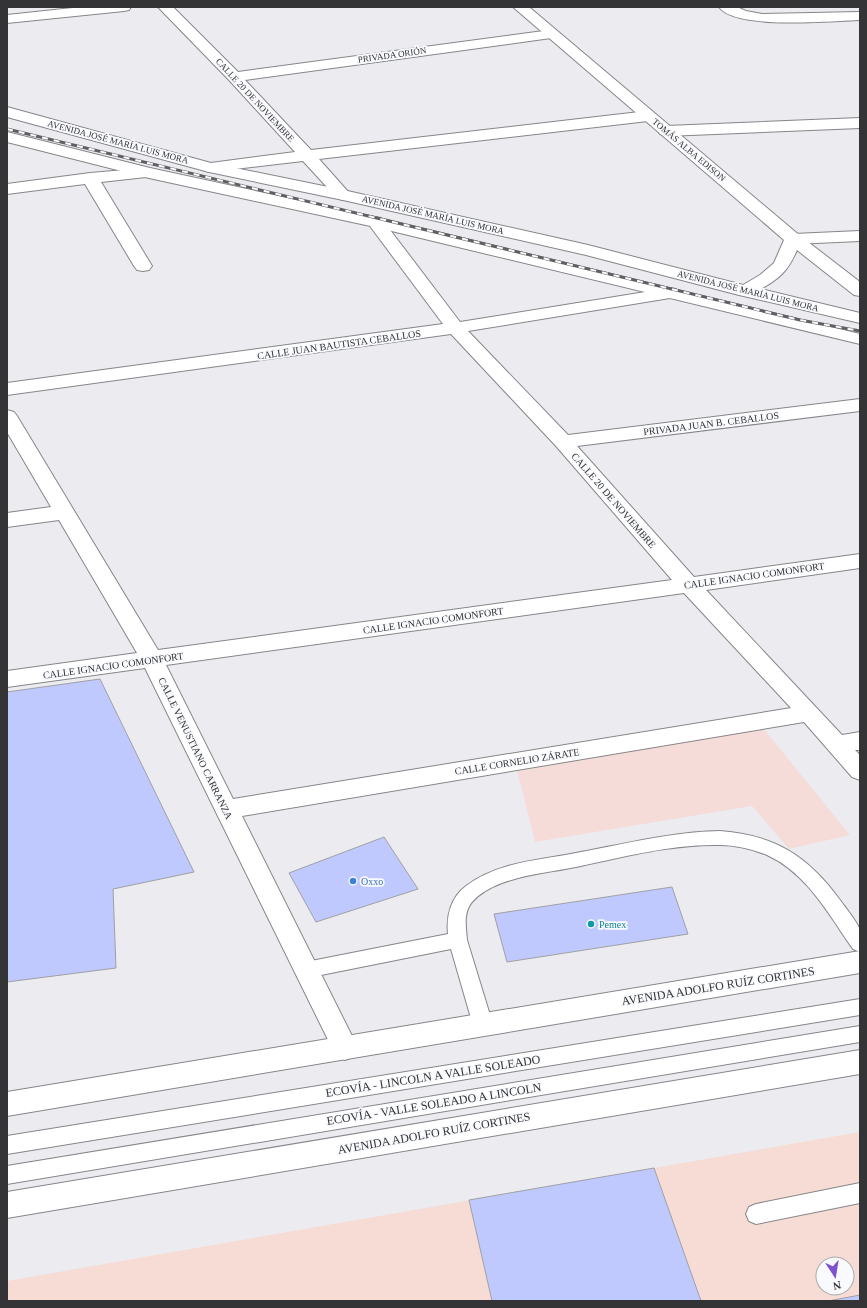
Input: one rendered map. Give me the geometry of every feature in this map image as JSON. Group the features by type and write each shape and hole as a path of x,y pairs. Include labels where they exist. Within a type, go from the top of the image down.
{"street":[{"path":"7,19 124,7"},
{"name":"CALLE 20 DE NOVIEMBRE","path":"165,7 234,77 343,195"},
{"name":"TOMÁS ALBA EDISON","path":"520,7 793,239 860,291"},
{"path":"726,7 742,15 762,18 860,16"},
{"name":"PRIVADA ORIÓN","path":"234,77 551,34"},
{"name":"AVENIDA JOSÉ MARÍA LUIS MORA","path":"7,112 209,167 343,195 588,250 745,291 860,318"},
{"path":"209,167 648,116"},
{"path":"666,131 860,123"},
{"name":"AVENIDA JOSÉ MARÍA LUIS MORA","path":"7,137 149,173 375,222 860,339"},
{"path":"7,189 90,178 149,173"},
{"path":"90,178 142,266"},
{"name":"CALLE 20 DE NOVIEMBRE","path":"375,222 455,328 563,442 689,585 859,768"},
{"path":"745,291 766,279 782,264 793,239 860,236"},
{"name":"CALLE JUAN BAUTISTA CEBALLOS","path":"7,389 455,328 670,293"},
{"name":"PRIVADA JUAN B. CEBALLOS","path":"563,442 860,405"},
{"name":"CALLE VENUSTIANO CARRANZA","path":"7,416 152,659 345,1048"},
{"path":"7,520 65,512"},
{"name":"CALLE IGNACIO COMONFORT","path":"7,679 860,561"},
{"name":"CALLE CORNELIO ZÁRATE","path":"226,809 809,713"},
{"path":"836,745 860,741"},
{"name":"AVENIDA ADOLFO RUÍZ CORTINES","path":"7,1104 860,962"},
{"name":"AVENIDA ADOLFO RUÍZ CORTINES","path":"7,1205 860,1062"}],"lane":[{"path":"483,1025 458,940 456,915 463,901 472,891 489,881 514,873 655,844 692,839 719,838 744,840 774,850 795,862 813,878 860,944"},
{"path":"306,970 458,940"},
{"name":"ECOVÍA - LINCOLN A VALLE SOLEADO","path":"7,1145 860,1007"},
{"name":"ECOVÍA - VALLE SOLEADO A LINCOLN","path":"7,1175 860,1034"},
{"path":"756,1214 860,1193"}],"shaded area":[{"path":"764,729 850,835 789,849 752,806 535,842 517,771"},
{"path":"860,1132 860,1301 7,1301 7,1281"}],"building":[{"path":"100,679 194,872 113,889 116,968 7,982 7,692"},
{"name":"Oxxo","path":"384,837 418,889 316,922 289,873"},
{"name":"Pemex","path":"672,887 688,934 507,962 494,914"},
{"path":"654,1168 701,1301 492,1301 469,1200"},
{"path":"860,1295 860,1301 828,1301 855,1296"}],"railway":[{"path":"7,129 800,320 860,331"}],"place":[{"name":"Oxxo","path":"353,881"},
{"name":"Pemex","path":"591,924"}]}
